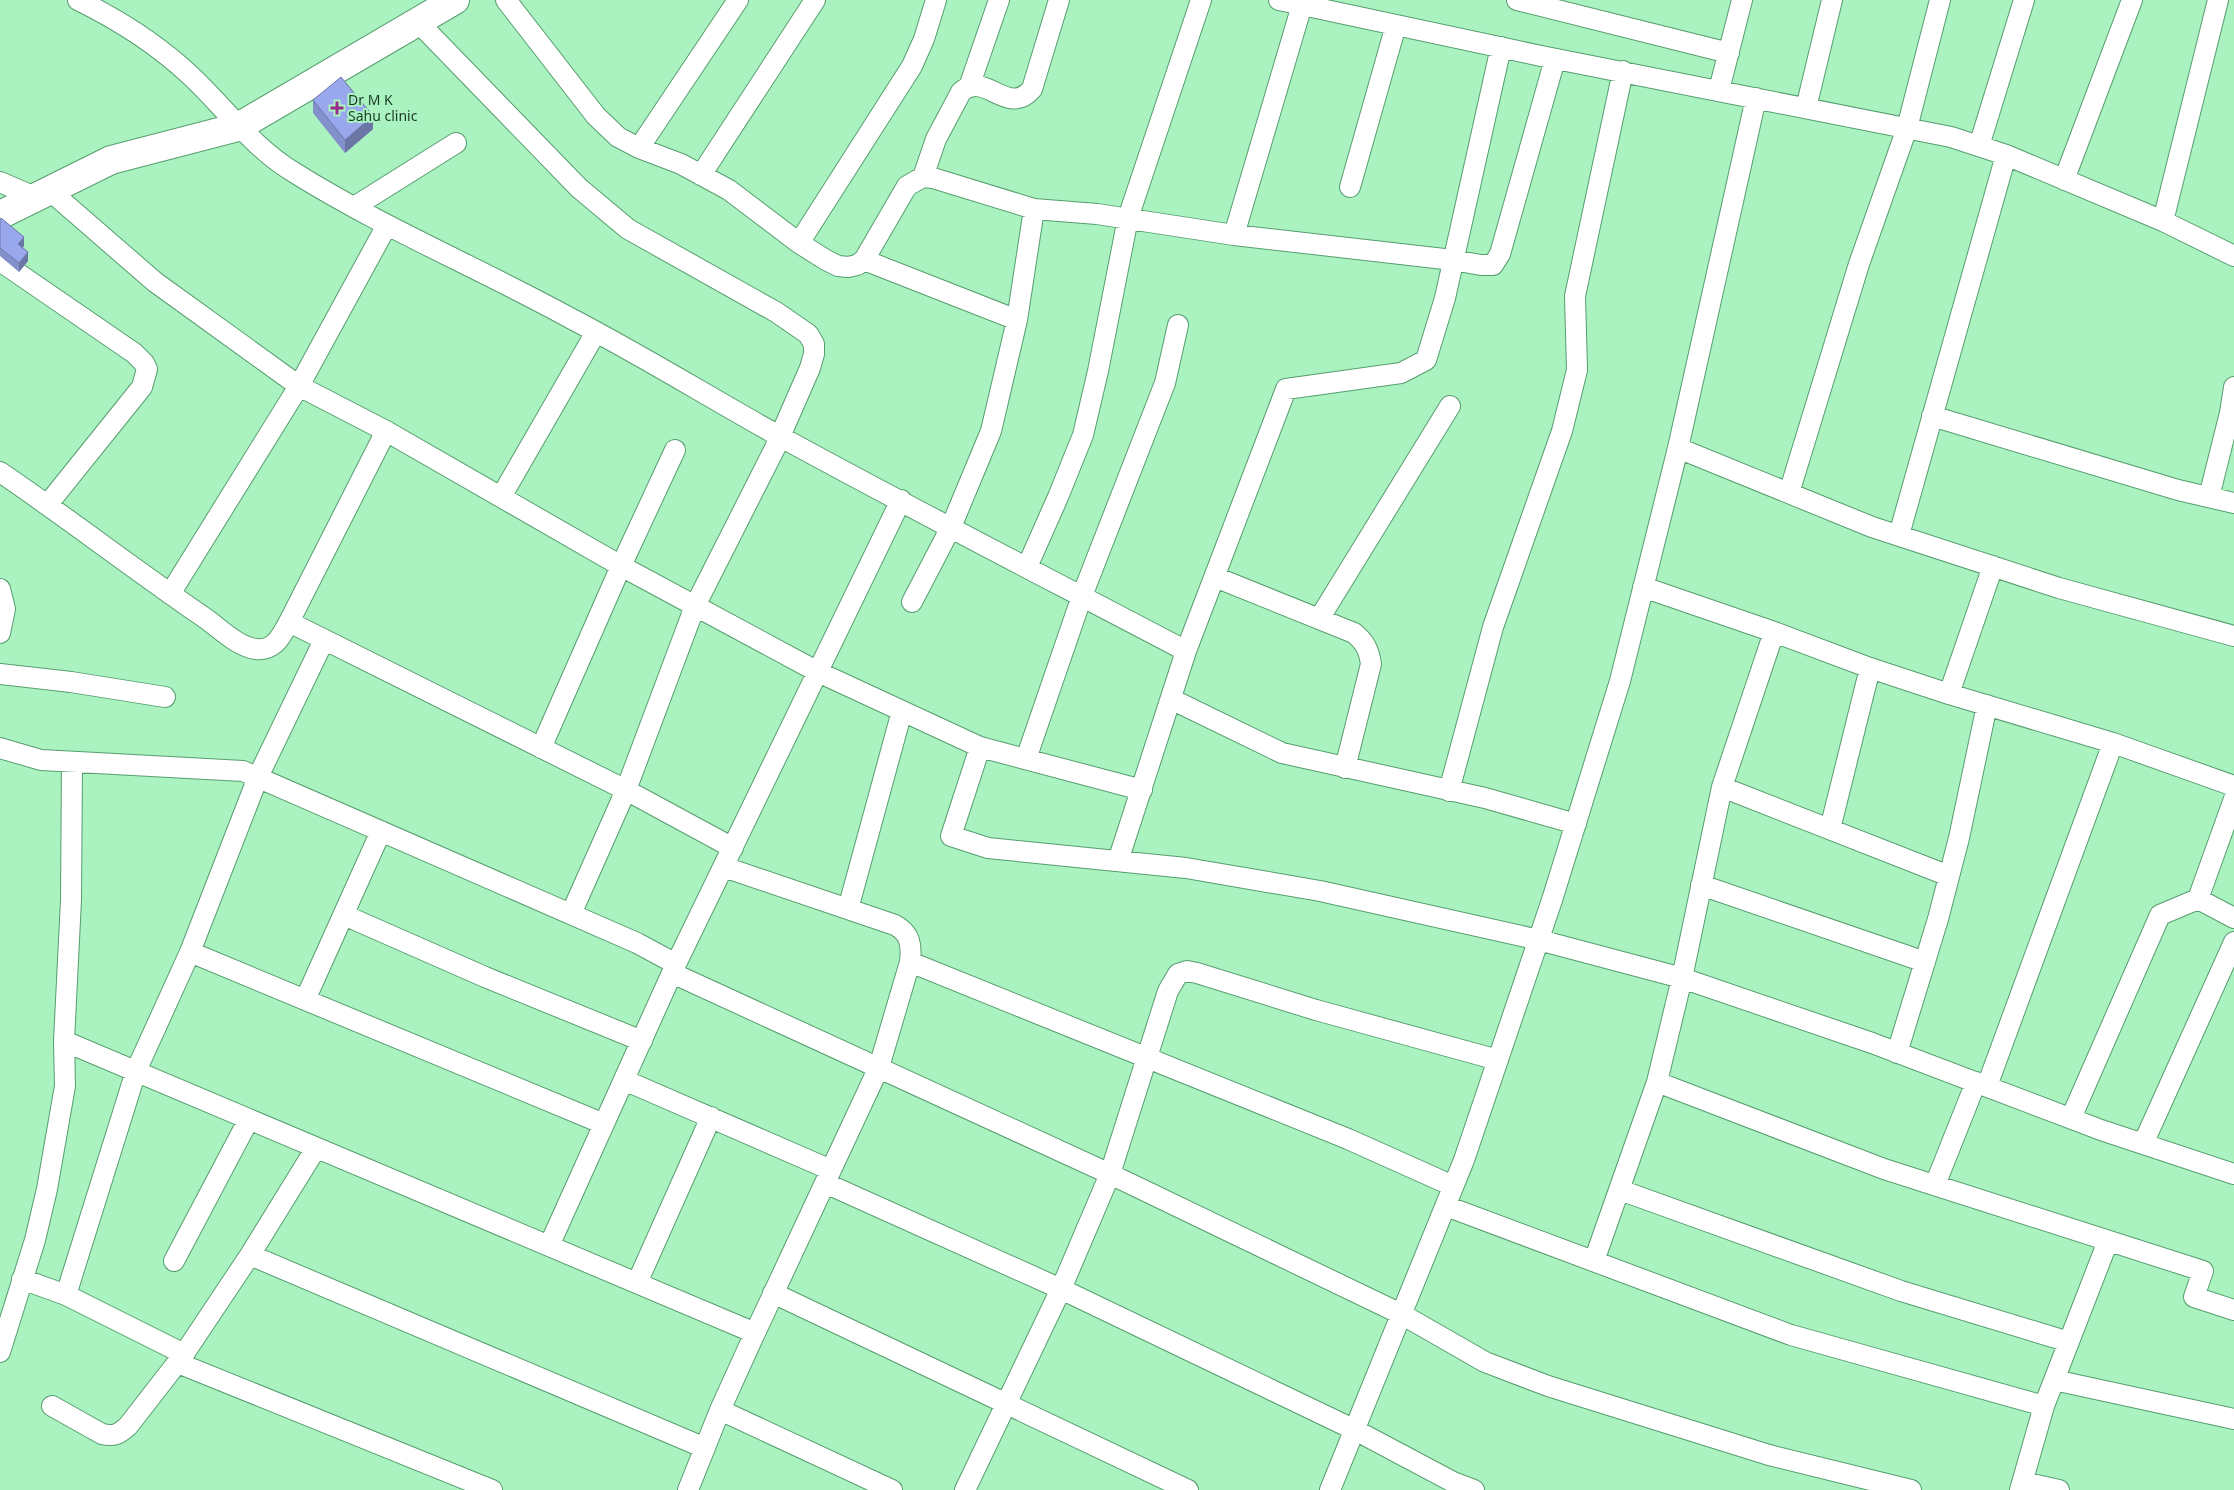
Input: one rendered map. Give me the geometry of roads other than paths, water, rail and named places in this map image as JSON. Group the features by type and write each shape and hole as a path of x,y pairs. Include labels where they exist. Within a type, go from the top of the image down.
{"street":[{"path":"78,0 102,12 144,38 191,75 238,127 292,172 387,225 494,278 596,332 780,436 1186,651"},
{"path":"0,215 111,160 238,127 455,0"},
{"path":"506,0 596,116 618,137 639,148 681,164 728,190 799,243 838,266 857,265 864,260 907,186 922,177 932,178 1034,209 1128,218 1234,234 1489,266 1497,261 1500,254 1555,59"},
{"path":"639,148 738,0"},
{"path":"701,175 815,0"},
{"path":"799,243 912,66 936,0"},
{"path":"969,87 999,0"},
{"path":"922,177 936,139 960,92 969,87 983,87 1011,99 1021,98 1032,88 1059,0"},
{"path":"1027,566 1083,435 1098,371 1128,218 1201,0"},
{"path":"1279,0 1555,59 1950,137 2006,155 2163,221 2234,256"},
{"path":"1517,0 1729,53"},
{"path":"1719,90 1742,0"},
{"path":"1806,108 1832,0"},
{"path":"1789,493 1859,264 1907,128 1940,0"},
{"path":"1979,146 2024,0"},
{"path":"2064,180 2132,0"},
{"path":"2163,221 2218,0"},
{"path":"1234,234 1302,5"},
{"path":"418,22 579,188 602,209 628,229 776,312 808,334 814,344 814,354 780,436 695,606 626,790 571,914"},
{"path":"1350,187 1396,25"},
{"path":"1118,861 1186,651 1286,389 1401,373 1426,360 1444,298 1502,47"},
{"path":"1449,791 1493,627 1562,431 1577,370 1575,296 1623,71"},
{"path":"1330,1490 1454,1186 1539,940 1620,681 1678,448 1756,98"},
{"path":"354,207 456,143"},
{"path":"1899,535 2006,155"},
{"path":"0,182 42,194 155,282 299,386 386,431 621,566 818,672 980,747 1142,790"},
{"path":"912,602 951,527 991,431 1018,320 1034,209"},
{"path":"170,594 299,386 387,225"},
{"path":"864,260 1018,320"},
{"path":"0,261 134,353 147,369 142,386 48,504"},
{"path":"1026,760 1082,596 1165,383 1178,325"},
{"path":"501,497 596,332"},
{"path":"2209,497 2232,414 2234,387"},
{"path":"1319,619 1450,406"},
{"path":"1932,416 2178,490 2234,503"},
{"path":"0,472 48,504 170,594 248,647 268,648 275,644 289,622 386,431"},
{"path":"1678,448 1899,535 2059,588 2234,636"},
{"path":"541,748 621,566 675,450"},
{"path":"549,1246 674,968 901,500"},
{"path":"1950,694 1993,566"},
{"path":"1215,577 1354,633 1363,640 1369,651 1371,664 1345,768"},
{"path":"1643,587 1774,632 1870,668 2113,743 2234,786"},
{"path":"0,589 5,609 0,633"},
{"path":"289,622 626,790 733,848"},
{"path":"1594,1261 1658,1082 1722,786 1774,632"},
{"path":"66,1295 136,1072 190,952 258,777 324,640"},
{"path":"1830,829 1870,668"},
{"path":"0,674 71,682 165,697"},
{"path":"1171,699 1282,754 1486,798 1576,824"},
{"path":"1898,1053 1949,876 1987,705"},
{"path":"848,909 902,711"},
{"path":"1935,1185 1982,1084 2113,743"},
{"path":"980,747 951,836 988,848 1186,868 1320,891 1539,940 1682,978 1898,1053 2143,1144 2233,1170"},
{"path":"0,748 41,760 243,770 637,943 674,968 1403,1315 1485,1362 1548,1386 1769,1456 1911,1490"},
{"path":"0,1352 35,1240 58,1135 65,1086 64,1042 71,900 72,762"},
{"path":"1722,786 1949,876"},
{"path":"2071,1118 2160,914 2198,899 2234,799"},
{"path":"306,1000 381,831"},
{"path":"688,1490 720,1410 754,1333 879,1067 910,962 910,944 904,930 895,925 724,867"},
{"path":"1701,885 1925,962"},
{"path":"2198,899 2234,918"},
{"path":"344,915 485,977 642,1041"},
{"path":"2143,1144 2234,942"},
{"path":"190,952 604,1124"},
{"path":"910,962 1340,1135 1454,1186"},
{"path":"965,1490 1060,1289 1110,1174 1147,1058 1174,979 1178,974 1187,971 1316,1010 1498,1060"},
{"path":"64,1042 754,1333"},
{"path":"624,1080 711,1117 1060,1289 1355,1430 1454,1482 1474,1490"},
{"path":"1658,1082 1884,1169 2204,1271 2194,1297 2234,1310"},
{"path":"637,1283 711,1117"},
{"path":"174,1260 248,1119"},
{"path":"52,1406 102,1434 116,1436 128,1426 181,1359 250,1255 316,1148"},
{"path":"1620,1190 1901,1291 2069,1342"},
{"path":"1446,1206 1791,1335 2044,1406"},
{"path":"2059,1490 2021,1486 2044,1406 2108,1241"},
{"path":"250,1255 705,1448"},
{"path":"22,1279 66,1295 181,1359 492,1490"},
{"path":"773,1294 1188,1490"},
{"path":"2054,1380 2234,1419"},
{"path":"720,1410 892,1490"}],"place":[{"name":"Dr M K Sahu clinic","path":"337,108"}]}
